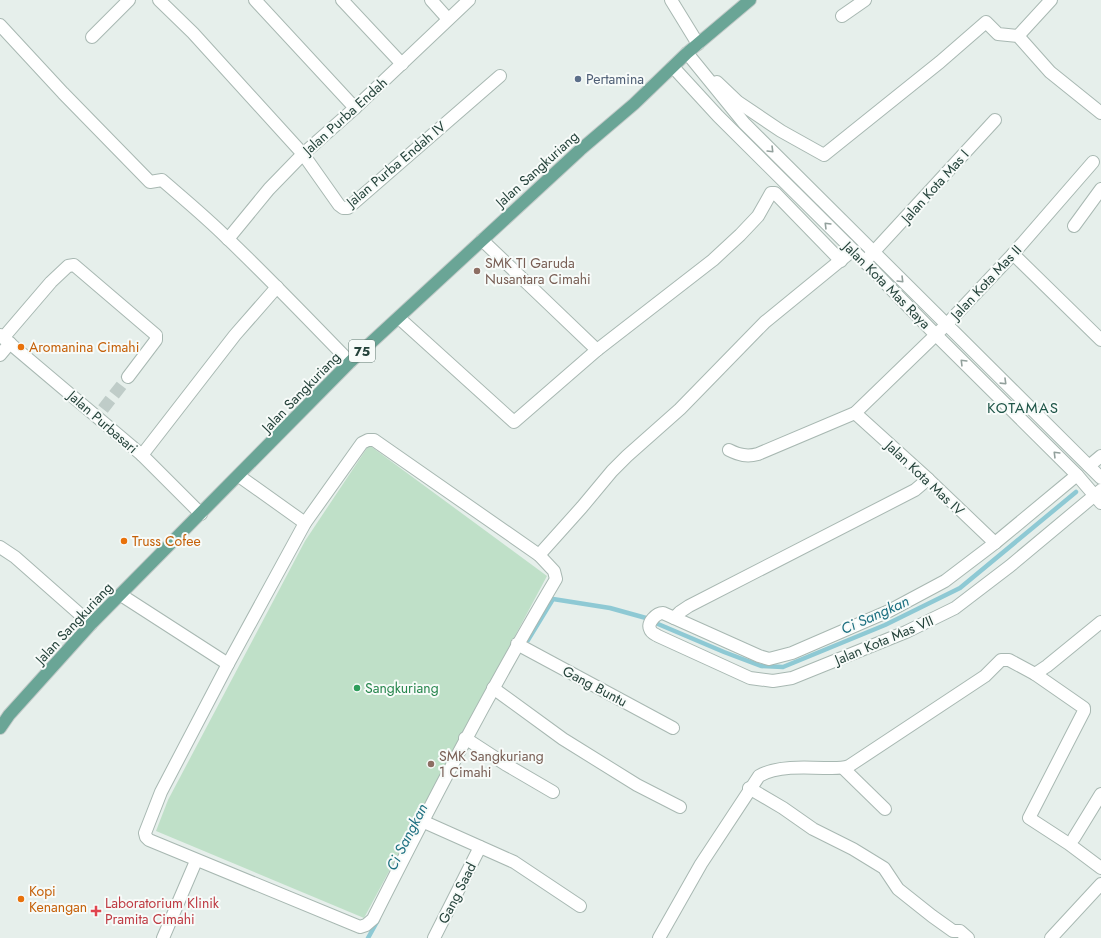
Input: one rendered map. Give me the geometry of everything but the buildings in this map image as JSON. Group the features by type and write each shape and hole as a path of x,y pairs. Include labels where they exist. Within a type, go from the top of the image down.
{"main road":[{"name":"Jalan Sangkuriang","path":"0,728 9,715 91,624 202,514 350,362 580,150 634,104 693,48 750,0"}],"street":[{"path":"92,37 129,0"},
{"path":"159,0 193,33 303,154"},
{"path":"255,0 355,108"},
{"path":"342,0 402,64"},
{"path":"431,0 448,19"},
{"name":"Jalan Purba Endah","path":"228,239 269,189 303,154 355,108 469,0"},
{"path":"671,0 693,48 719,84 738,102 781,131 824,155 940,62 986,22 998,34 1018,36 1050,72 1101,113"},
{"path":"842,16 865,0"},
{"path":"1018,36 1051,0"},
{"path":"0,25 63,93 150,182 162,180 228,239 350,362"},
{"name":"Jalan Kota Mas Raya","path":"693,48 744,123 1101,478"},
{"name":"Jalan Kota Mas Raya","path":"673,67 733,131 1099,496"},
{"name":"Jalan Purba Endah IV","path":"303,154 339,205 343,208 348,208 500,76"},
{"name":"Jalan Kota Mas I","path":"865,262 996,120"},
{"path":"733,131 744,123"},
{"name":"Jalan Kota Mas II","path":"855,413 946,325 1013,254 1093,162"},
{"path":"1074,226 1101,189"},
{"path":"399,318 514,422 597,350 713,260 758,216 771,193 775,193 800,217 841,261"},
{"path":"482,240 597,350"},
{"path":"539,555 612,471 627,456 680,408 765,322 841,261 852,250"},
{"path":"1013,254 1101,340"},
{"path":"0,355 4,339 51,282 68,266 74,265 156,335 156,340 128,377"},
{"path":"142,455 235,336 277,287"},
{"name":"Jalan Purbasari","path":"4,339 101,413 202,514"},
{"path":"728,450 737,455 758,454 855,413"},
{"name":"Jalan Kota Mas IV","path":"855,413 928,479 995,543"},
{"path":"368,440 374,440 539,555 554,571 556,579 517,644 466,738 425,823 373,919 360,927 196,861 149,840 146,837 145,833 161,792 228,664 305,523 362,443 368,440"},
{"path":"1089,466 1101,456"},
{"path":"928,479 916,490 689,606 674,618 758,656 769,658 792,653 889,611 945,581 995,543 1077,475"},
{"path":"239,476 305,523"},
{"name":"Jalan Kota Mas VII","path":"674,618 663,613 659,613 656,615 650,626 652,632 750,678 773,681 792,678 906,632 955,608 986,586 1099,496"},
{"path":"0,548 15,557 91,624"},
{"path":"121,595 228,664"},
{"path":"1035,674 1101,622"},
{"name":"Gang Buntu","path":"517,644 673,728"},
{"path":"659,938 701,864 749,788 759,776 774,770 844,768 869,754 985,676 1005,659 1035,674 1082,706 1084,711 1029,818 1101,868"},
{"path":"493,688 563,739 637,785 680,807"},
{"path":"466,738 505,764 554,792"},
{"path":"844,768 885,809"},
{"path":"749,788 783,808 813,829 853,849 884,868 898,890 951,934 960,931 968,938"},
{"path":"1074,838 1101,794"},
{"path":"425,823 514,862 580,906"},
{"name":"Gang Saad","path":"434,938 480,848"},
{"path":"163,938 196,861"},
{"path":"1051,938 1101,884"}],"green space":[{"name":"Sangkuriang","path":"369,445 547,576 364,918 156,831 168,800 305,541"}],"waterway":[{"name":"Ci Sangkan","path":"658,624 761,666 783,667 885,625 960,588 1076,492"},
{"name":"Ci Sangkan","path":"528,640 553,599 610,608 646,618"},
{"name":"Ci Sangkan","path":"368,938 378,920"}],"tunnel":[{"path":"103,409 128,377"}],"place":[{"name":"Pertamina","path":"578,79"},
{"name":"SMK TI Garuda Nusantara Cimahi","path":"477,271"},
{"name":"Aromanina Cimahi","path":"21,347"},
{"name":"Truss Cofee","path":"124,541"},
{"name":"Sangkuriang","path":"357,688"},
{"name":"SMK Sangkuriang 1 Cimahi","path":"431,764"},
{"name":"Kopi Kenangan","path":"21,899"},
{"name":"Laboratorium Klinik Pramita Cimahi","path":"96,911"}],"district":[{"name":"KOTAMAS","path":"1023,408"}]}
